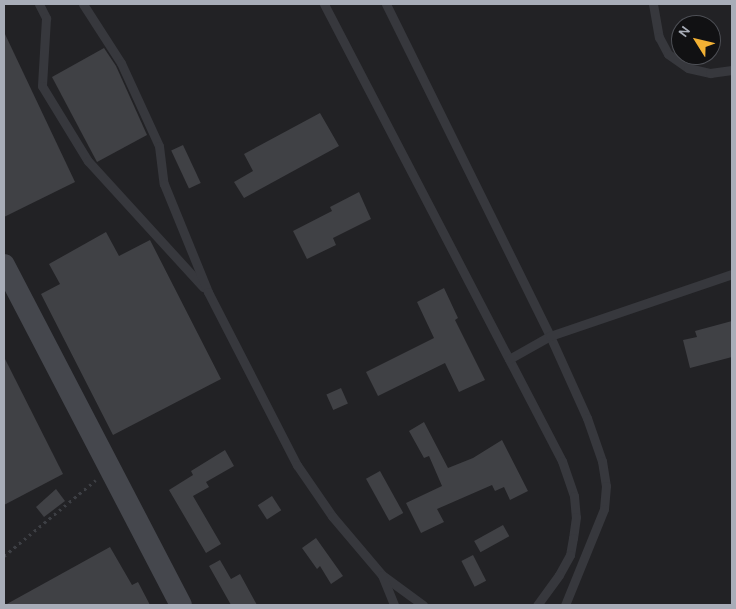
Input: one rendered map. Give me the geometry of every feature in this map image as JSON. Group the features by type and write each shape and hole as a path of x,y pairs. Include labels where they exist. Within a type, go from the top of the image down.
{"main road":[{"path":"4,265 181,605"}],"lane":[{"path":"39,4 46,18 42,86 88,161 208,292"},
{"path":"82,4 120,63 159,146 164,184 208,292 297,465 332,516 382,574 423,605"},
{"path":"324,4 562,461 574,496 576,517 570,555 560,575 537,605"},
{"path":"386,4 550,336 587,418 602,461 606,486 604,508 565,605"},
{"path":"653,4 659,37 668,54 688,68 710,73 732,70"},
{"path":"509,359 550,336 732,274"},
{"path":"382,574 394,605"}],"path":[{"path":"4,556 110,469"}],"shaded area":[{"path":"4,4 732,4 732,605 4,605"}],"building":[{"path":"4,32 75,182 4,217"},
{"path":"104,48 116,66 147,135 97,162 52,77"},
{"path":"320,113 339,146 244,198 234,182 253,171 244,154"},
{"path":"183,145 201,183 189,189 171,150"},
{"path":"359,192 371,219 333,238 336,245 307,259 293,231 332,211 330,207"},
{"path":"106,232 119,256 150,240 221,379 113,435 41,294 60,284 49,264"},
{"path":"444,288 458,318 455,320 485,380 459,392 445,363 378,396 366,372 434,338 417,302"},
{"path":"732,321 732,357 690,368 683,340 697,337 695,331"},
{"path":"4,357 63,474 4,505"},
{"path":"341,388 348,404 333,410 326,395"},
{"path":"424,422 448,468 473,458 502,440 528,491 510,500 504,487 495,491 492,485 437,509 444,522 421,533 406,503 442,486 429,456 424,458 409,431"},
{"path":"225,450 234,466 206,482 209,487 193,496 221,544 206,553 169,490 193,475 191,471"},
{"path":"380,471 403,513 389,521 366,479"},
{"path":"56,489 65,501 44,517 36,507"},
{"path":"272,496 281,510 267,520 258,505"},
{"path":"503,525 509,536 480,552 474,541"},
{"path":"316,538 343,576 331,584 320,566 317,569 302,548"},
{"path":"110,547 132,585 138,582 150,605 5,605"},
{"path":"473,555 486,581 475,587 461,561"},
{"path":"220,560 231,579 240,574 257,605 231,605 209,566"}]}
